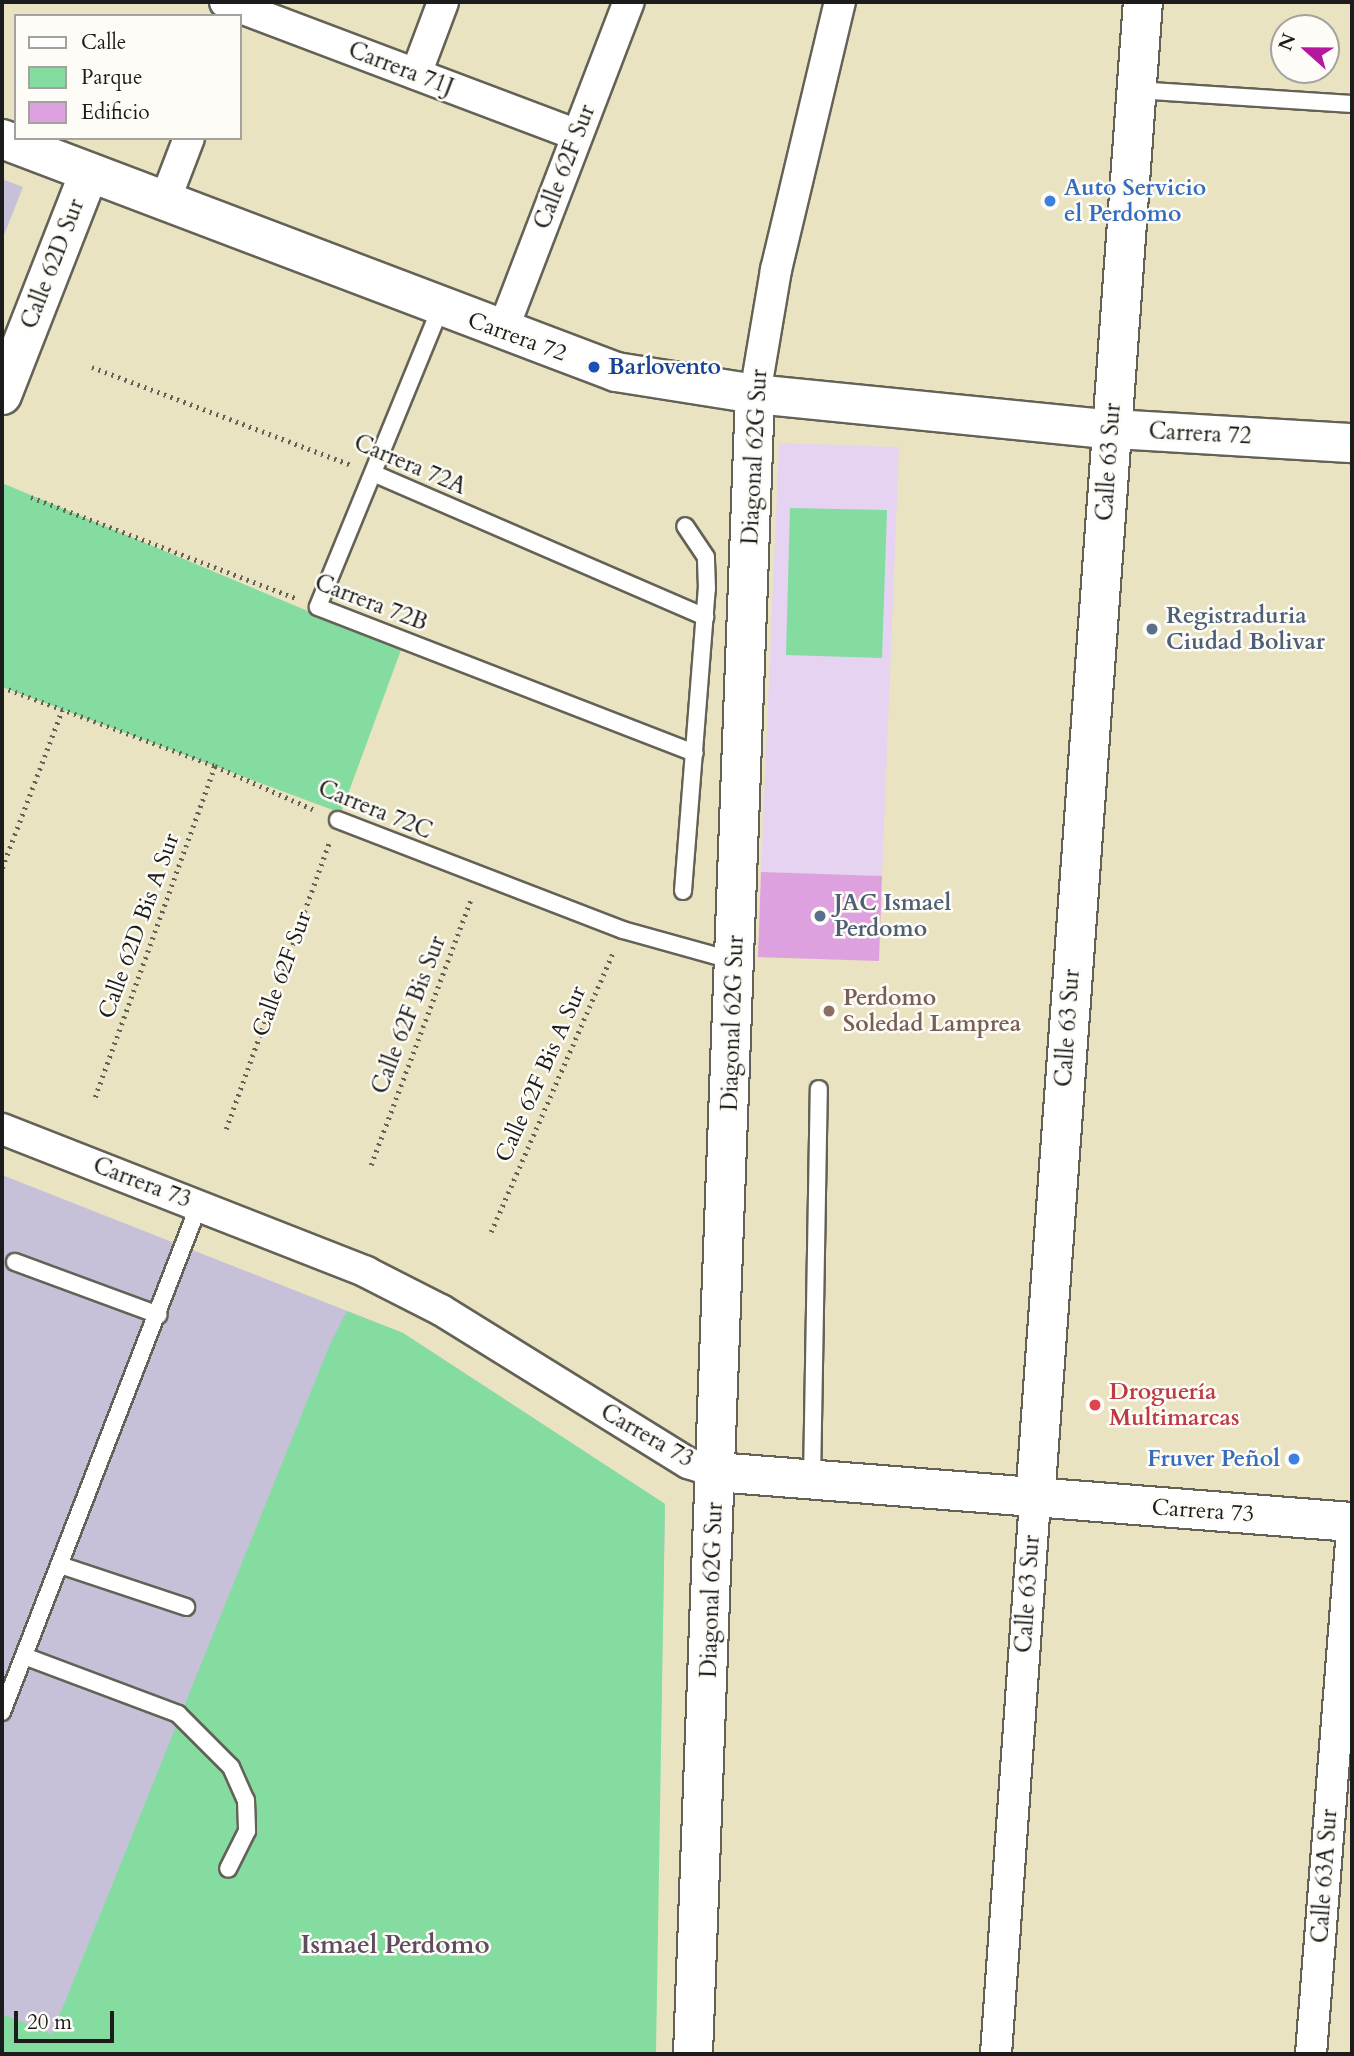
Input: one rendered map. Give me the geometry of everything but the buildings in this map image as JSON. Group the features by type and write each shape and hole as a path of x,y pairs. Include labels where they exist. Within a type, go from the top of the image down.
{"street":[{"path":"416,74 443,2"},
{"name":"Calle 62F Sur","path":"502,332 629,2"},
{"name":"Diagonal 62G Sur","path":"693,2054 754,394 776,270 840,2"},
{"name":"Calle 63 Sur","path":"996,2054 1143,2"},
{"name":"Carrera 71J","path":"236,7 577,135"},
{"name":"Carrera 72","path":"2,139 440,309 616,372 754,394 1111,429 1352,443"},
{"path":"164,203 188,140"},
{"name":"Calle 62D Sur","path":"2,395 89,173"},
{"name":"Carrera 73","path":"2,1129 199,1205 402,1290 688,1463 716,1472 1035,1500 1352,1522"},
{"name":"Calle 63A Sur","path":"1311,2054 1352,1530"}],"lane":[{"path":"1136,90 1352,104"},
{"path":"318,607 440,309"},
{"name":"Carrera 72A","path":"374,474 705,617"},
{"path":"683,891 705,617 706,557 685,526"},
{"name":"Carrera 72B","path":"318,607 695,753"},
{"name":"Carrera 72C","path":"338,820 623,930 735,962"},
{"path":"812,1480 819,1089"},
{"path":"2,1712 199,1205"},
{"path":"15,1262 158,1315"},
{"path":"60,1565 186,1607"},
{"path":"24,1656 178,1714 231,1766 246,1800 247,1831 228,1869"}],"path":[{"name":"Carrera 72A","path":"92,367 374,474"},
{"name":"Carrera 72B","path":"31,497 318,607"},
{"name":"Carrera 72C","path":"2,687 215,766 338,820"},
{"path":"2,868 62,710"},
{"name":"Calle 62D Bis A Sur","path":"95,1097 215,766"},
{"name":"Calle 62F Sur","path":"226,1129 338,820"},
{"name":"Calle 62F Bis Sur","path":"371,1165 480,877"},
{"name":"Calle 62F Bis A Sur","path":"491,1232 623,930"}],"shaded area":[{"path":"2,179 23,187 2,240"},
{"path":"779,443 899,447 882,876 761,872"},
{"path":"2,1175 403,1333 665,1504 655,2054 2,2054"}],"green space":[{"path":"2,483 401,650 341,813 2,687"},
{"path":"790,508 887,510 882,658 786,655"},
{"path":"347,1311 403,1333 665,1504 656,2054 2,2054 2,2014 52,2034 330,1344"}],"place":[{"name":"Auto Servicio el Perdomo","path":"1050,201"},
{"name":"Barlovento","path":"594,367"},
{"name":"Registraduria Ciudad Bolivar","path":"1152,629"},
{"name":"JAC Ismael Perdomo","path":"820,916"},
{"name":"Perdomo Soledad Lamprea","path":"829,1011"},
{"name":"Droguería Multimarcas","path":"1095,1405"},
{"name":"Fruver Peñol","path":"1294,1459"}],"district":[{"name":"Ismael Perdomo","path":"395,1945"}]}
